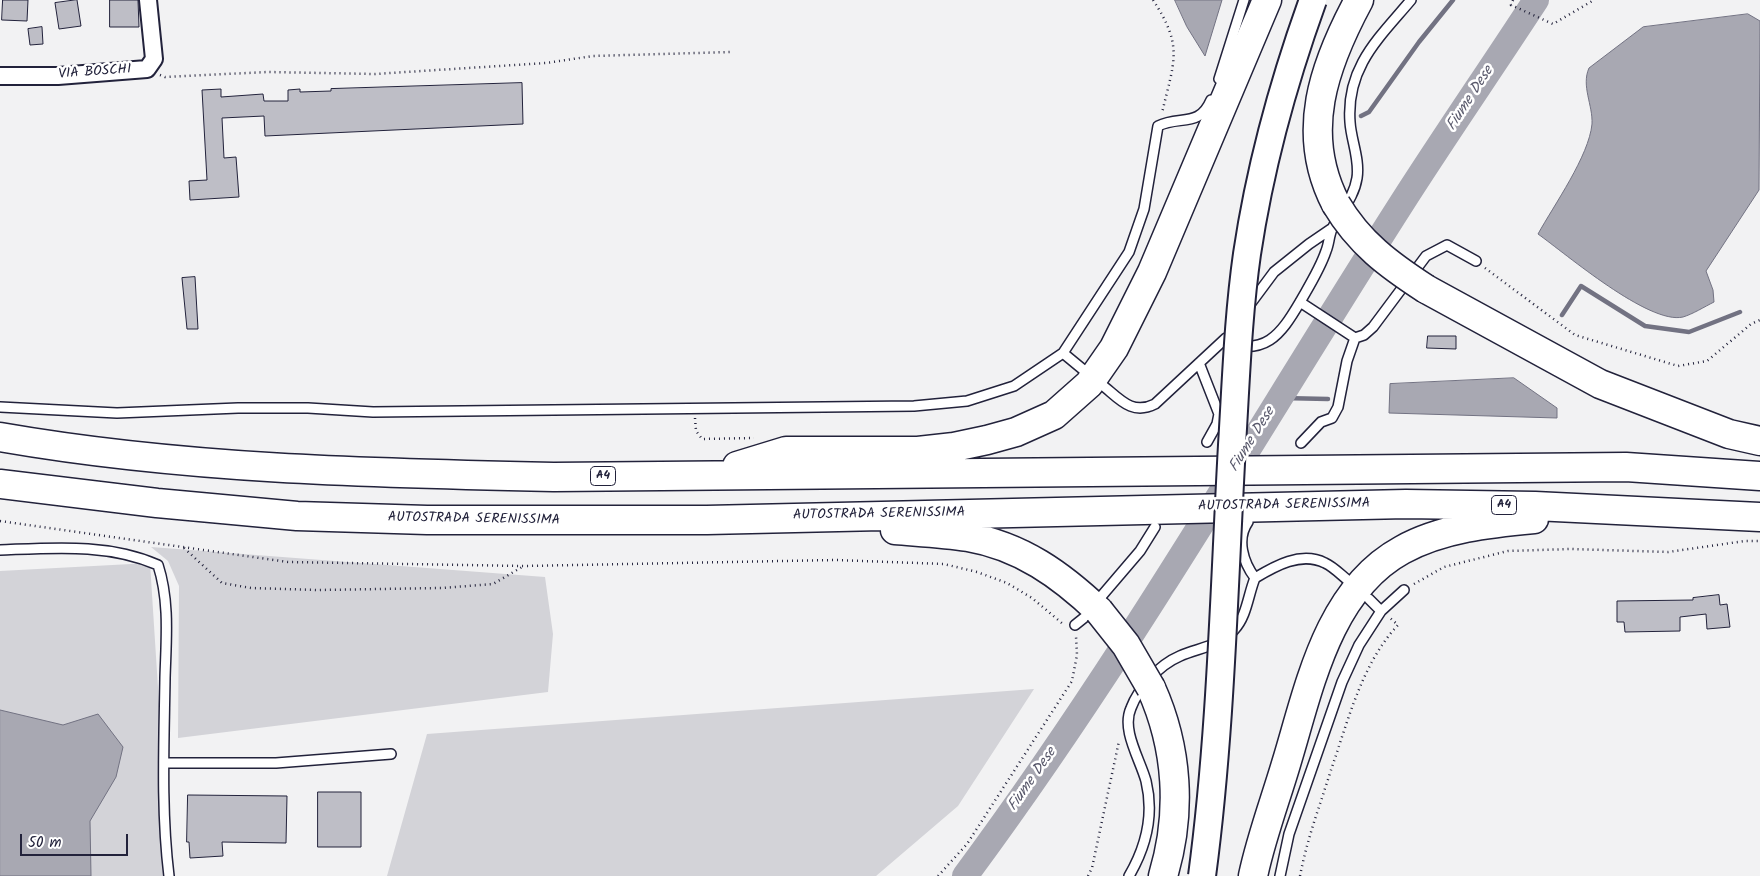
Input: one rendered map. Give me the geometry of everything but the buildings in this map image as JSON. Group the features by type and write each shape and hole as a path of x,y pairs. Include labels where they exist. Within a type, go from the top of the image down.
{"highway":[{"path":"708,475 786,451 918,451 954,447 1016,432 1054,415 1089,384 1114,348 1128,322 1152,272 1267,0"},
{"path":"1359,0 1338,38 1323,79 1319,101 1321,161 1334,217 1348,224 1379,257 1426,289 1600,384 1729,434 1760,441"},
{"name":"A4","path":"0,438 168,460 313,471 554,476 1626,468 1760,476"},
{"name":"AUTOSTRADA SERENISSIMA","path":"0,484 157,503 296,516 559,521 707,520 1196,507 1248,514 1406,504 1535,506 1760,517"},
{"path":"1253,876 1324,645 1355,591 1384,562 1420,541 1449,532 1539,519 1610,522 1668,513"},
{"path":"707,520 771,528 878,528 968,537 1005,547 1038,562 1069,583 1126,645 1151,688 1168,737 1175,778 1175,823 1163,876"}],"main road":[{"path":"1202,876 1219,668 1238,338 1247,255 1259,182 1275,117 1313,0"}],"street":[{"name":"VIA BOSCHI","path":"0,76 58,76 147,69 154,59 148,0"}],"lane":[{"path":"0,407 117,413 238,408 308,408 374,412 914,406 967,401 1014,386 1063,353 1129,252 1144,209 1158,126 1168,121 1190,120 1202,114 1209,105 1244,0"},
{"path":"1101,384 1135,409 1144,409 1155,404 1223,342 1274,272 1309,244 1346,207 1357,178 1349,109 1351,92 1359,66 1375,41 1411,0"},
{"path":"1223,342 1250,348 1276,337 1300,302 1326,252 1334,217"},
{"path":"1300,302 1351,335 1364,335 1373,327 1426,256 1447,245 1476,261"},
{"path":"1301,442 1321,422 1332,418 1338,407 1351,335"},
{"path":"1063,353 1086,372"},
{"path":"1199,363 1219,414 1217,424 1207,442"},
{"path":"1248,514 1242,530 1242,549 1246,566 1255,578"},
{"path":"1075,626 1094,609 1140,551 1154,527"},
{"path":"0,550 76,548 135,555 158,565 163,580 166,611 164,763 169,876"},
{"path":"1129,876 1137,862 1148,830 1149,805 1146,782 1128,726 1130,709 1138,692 1157,672 1179,656 1211,646 1234,631 1244,615 1248,595 1255,578 1275,566 1299,559 1313,558 1326,563 1350,582"},
{"path":"1280,876 1289,834 1342,682 1359,645 1381,611 1404,590"},
{"path":"1369,599 1381,611"},
{"path":"164,763 276,763 391,754"}],"path":[{"path":"1153,0 1168,22 1173,38 1174,57 1158,126"},
{"path":"1513,0 1511,5 1553,24 1594,0"},
{"path":"147,69 165,78 268,72 375,74 546,64 593,56 731,52"},
{"path":"1476,261 1575,335 1678,366 1707,361 1751,324 1760,320"},
{"path":"693,407 696,431 702,439 756,438"},
{"path":"0,521 288,562 524,566 835,560 944,564 977,572 1007,583 1032,598 1066,627 1075,626 1077,654 1072,681 973,836 938,876"},
{"path":"1404,590 1444,567 1508,551 1571,549 1668,552 1745,541 1760,541"},
{"path":"183,547 222,583 251,588 318,590 442,588 493,584 524,566"},
{"path":"1300,876 1313,820 1348,721 1370,666 1398,625 1381,611"},
{"path":"1088,876 1092,868 1117,749 1128,726"}],"shaded area":[{"path":"1175,0 1222,0 1205,56 1187,27"},
{"path":"1748,14 1760,21 1759,190 1706,271 1713,290 1714,302 1683,317 1668,317 1630,300 1608,286 1538,234 1585,151 1592,124 1586,82 1589,68 1643,27"},
{"path":"1514,378 1557,408 1557,418 1389,413 1390,384"},
{"path":"151,547 545,577 553,634 548,692 178,738 179,586 168,561"},
{"path":"150,563 165,797 164,876 0,876 0,571"},
{"path":"1034,689 958,806 876,876 387,876 427,734"},
{"path":"0,710 63,725 98,714 123,747 116,777 90,821 91,876 0,876"}],"waterway":[{"path":"1361,116 1369,112 1419,42 1453,0"},
{"name":"Fiume Dese","path":"965,876 1080,713 1135,629 1433,154 1536,0"},
{"path":"1562,315 1581,286 1645,326 1689,332 1740,312"},
{"path":"1282,398 1328,399"}]}
